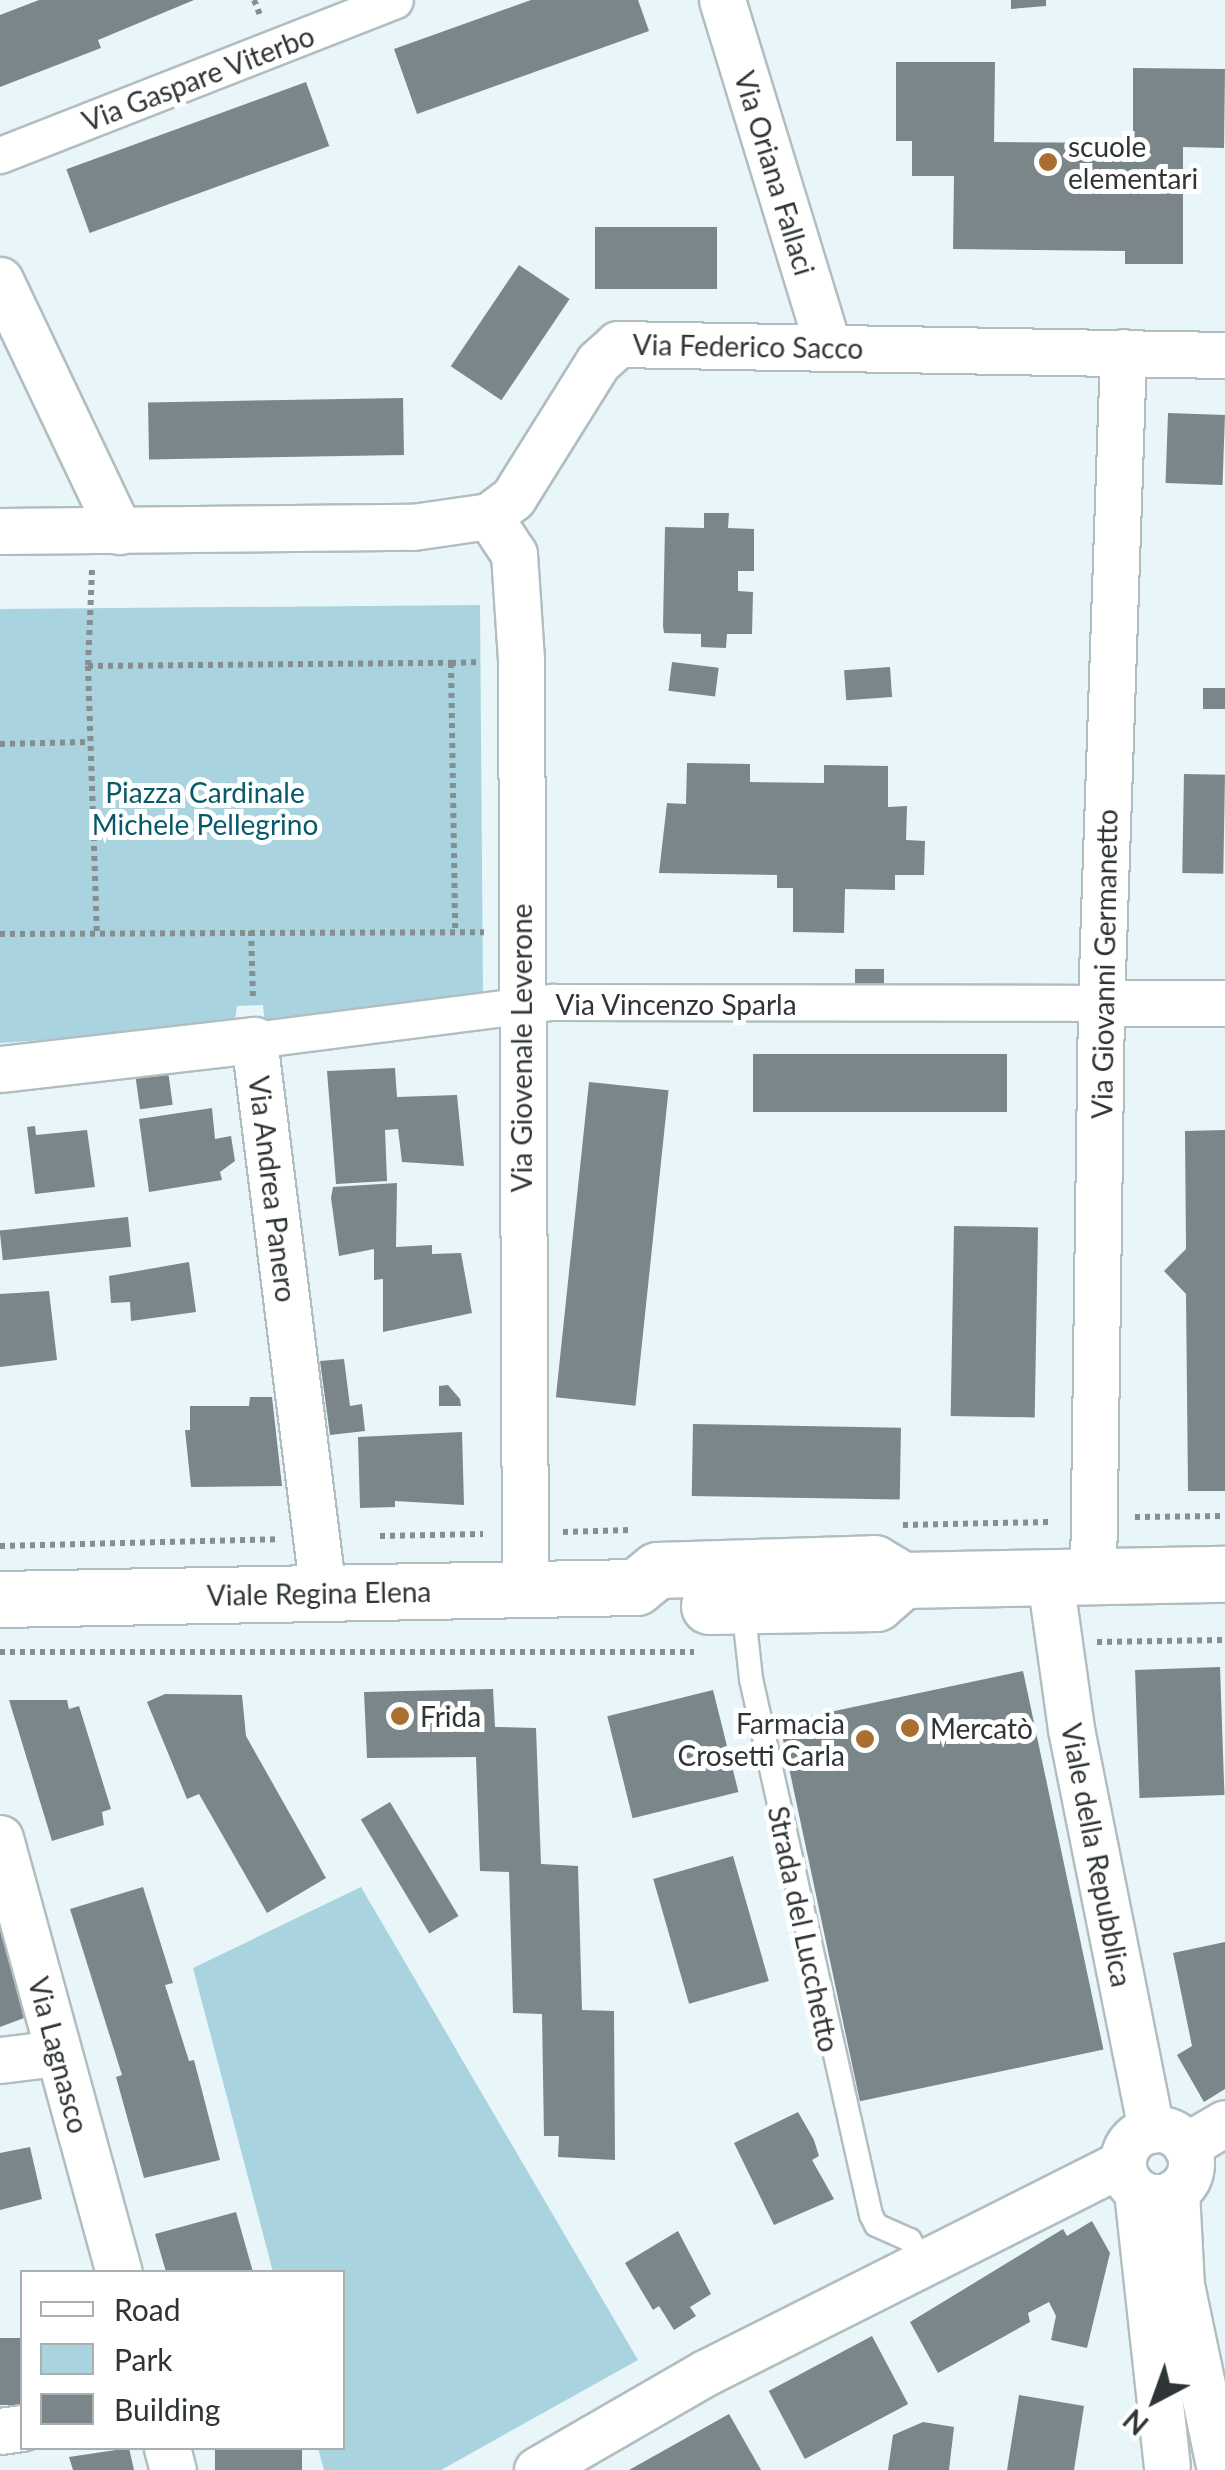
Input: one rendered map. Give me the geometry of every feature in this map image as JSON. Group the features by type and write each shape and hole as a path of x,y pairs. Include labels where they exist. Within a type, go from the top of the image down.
{"main road":[{"name":"Viale Regina Elena","path":"0,1599 639,1587 660,1607 745,1609 876,1603 902,1580 1225,1574"}],"street":[{"name":"Via Gaspare Viterbo","path":"0,155 395,0"},
{"name":"Via Oriana Fallaci","path":"722,0 828,346"},
{"path":"0,280 106,531"},
{"name":"Via Federico Sacco","path":"489,516 513,498 598,362 618,344 1225,354"},
{"name":"Via Giovanni Germanetto","path":"1072,1578 1101,1004 1122,352"},
{"path":"0,531 414,527 489,516"},
{"name":"Via Giovenale Leverone","path":"489,516 514,554 517,574 525,1589"},
{"name":"Via Vincenzo Sparla","path":"254,1040 520,1004 1101,1004"},
{"path":"1101,1004 1225,1004"},
{"name":"Via Andrea Panero","path":"0,1068 254,1040 323,1593"},
{"name":"Viale della Repubblica","path":"1072,1578 1071,1730 1154,2164 1222,2462"},
{"name":"Via Lagnasco","path":"0,1838 118,2270"},
{"path":"0,2060 58,2053"},
{"path":"537,2470 705,2373 921,2263 1154,2164 1225,2123"},
{"name":"Viale della Repubblica","path":"1154,2164 1164,2467"},
{"path":"1164,2467 1192,2456 1222,2462"}],"lane":[{"name":"Strada del Lucchetto","path":"745,1609 838,2090 871,2215 876,2225 910,2240 921,2263"}],"path":[{"path":"96,934 88,666 106,531"},
{"path":"88,666 451,663 455,932"},
{"path":"0,744 89,742"},
{"path":"0,934 520,930"},
{"path":"250,931 254,1040"},
{"path":"1134,1517 1225,1516"},
{"path":"380,1536 492,1534"},
{"path":"0,1546 298,1538"},
{"path":"0,1652 745,1609"},
{"path":"1096,1642 1225,1640"}],"green space":[{"name":"Piazza Cardinale Michele Pellegrino","path":"480,605 483,996 265,1025 263,1005 237,1006 234,1027 0,1043 0,609"},
{"path":"361,1887 638,2360 441,2470 324,2470 319,2450 345,2450 345,2270 272,2270 193,1968"}],"building":[{"path":"39,0 194,0 98,40 101,48 0,87 0,15"},
{"path":"531,0 638,0 649,31 417,114 394,49"},
{"path":"1011,0 1046,0 1046,6 1011,9"},
{"name":"scuole elementari","path":"896,62 995,62 994,142 1133,143 1133,68 1225,69 1224,148 1183,147 1183,264 1125,264 1125,251 953,249 954,176 912,176 912,141 896,141"},
{"path":"306,82 329,146 90,233 66,169"},
{"path":"595,227 717,227 717,289 595,289"},
{"path":"519,265 570,299 501,400 451,366"},
{"path":"403,398 404,455 149,459 148,402"},
{"path":"1168,413 1225,415 1223,485 1166,483"},
{"path":"704,513 729,513 728,528 754,529 754,571 738,571 738,591 753,592 752,634 727,634 726,648 701,647 701,634 664,633 665,527 704,528"},
{"path":"672,662 719,668 715,697 668,691"},
{"path":"890,667 892,697 846,700 844,670"},
{"path":"1203,688 1225,688 1225,709 1203,709"},
{"path":"687,763 750,764 750,782 824,783 824,765 888,766 888,807 907,806 906,840 925,841 924,875 895,875 895,890 845,889 844,933 793,932 793,888 777,888 777,875 659,873 667,803 686,804"},
{"path":"1184,774 1225,775 1223,874 1182,873"},
{"path":"855,969 884,969 884,989 855,989"},
{"path":"753,1054 1007,1054 1007,1112 753,1112"},
{"path":"395,1068 397,1097 457,1095 464,1166 402,1162 398,1129 385,1130 387,1181 336,1184 327,1071"},
{"path":"168,1071 173,1105 140,1109 135,1076"},
{"path":"589,1082 669,1090 635,1406 556,1397"},
{"path":"212,1108 215,1139 231,1136 235,1161 220,1172 222,1180 149,1192 139,1119"},
{"path":"35,1126 36,1135 87,1130 95,1187 35,1194 27,1127"},
{"path":"1225,1130 1225,1491 1188,1491 1186,1294 1164,1271 1186,1249 1185,1131"},
{"path":"397,1183 396,1247 432,1245 432,1254 461,1253 472,1313 383,1332 383,1279 374,1280 374,1249 339,1256 333,1187"},
{"path":"128,1217 131,1247 3,1260 0,1230"},
{"path":"954,1226 1038,1227 1035,1417 951,1416"},
{"path":"189,1262 196,1312 131,1321 130,1302 111,1303 109,1276"},
{"path":"49,1291 57,1360 0,1367 0,1294"},
{"path":"344,1359 350,1406 362,1404 365,1431 330,1435 320,1361"},
{"path":"448,1385 461,1406 439,1406 439,1386"},
{"path":"250,1397 272,1397 282,1486 191,1487 185,1430 190,1430 190,1406 249,1406"},
{"path":"693,1424 901,1428 900,1500 692,1496"},
{"path":"462,1432 464,1505 395,1501 395,1507 360,1508 358,1437"},
{"path":"1220,1667 1224,1795 1140,1798 1135,1670"},
{"path":"1023,1671 1103,2050 860,2101 779,1723"},
{"path":"493,1689 495,1727 536,1728 541,1864 578,1866 582,2010 614,2011 615,2160 558,2157 559,2136 544,2136 542,2014 513,2013 509,1872 480,1871 476,1757 367,1758 364,1692"},
{"path":"713,1690 738,1792 633,1818 607,1716"},
{"path":"165,1694 242,1695 246,1736 326,1878 267,1913 199,1794 187,1799 147,1702"},
{"path":"9,1700 67,1700 69,1709 79,1706 111,1809 102,1812 104,1825 52,1841"},
{"path":"390,1802 459,1916 429,1934 361,1820"},
{"path":"733,1856 769,1981 689,2004 653,1879"},
{"path":"143,1887 173,1983 165,1985 189,2061 194,2060 220,2160 144,2178 116,2077 122,2075 70,1909"},
{"path":"0,1926 24,2018 0,2027"},
{"path":"1225,1942 1225,2089 1204,2102 1177,2055 1192,2046 1173,1953"},
{"path":"798,2112 819,2156 812,2160 834,2199 774,2225 734,2143"},
{"path":"30,2147 42,2199 0,2210 0,2153"},
{"path":"236,2212 252,2270 165,2270 155,2234"},
{"path":"1092,2221 1110,2253 1087,2348 1051,2340 1056,2316 1049,2302 1028,2313 1030,2322 938,2373 910,2322 1063,2229 1067,2236"},
{"path":"678,2231 711,2294 690,2307 696,2316 674,2330 659,2306 653,2310 625,2263"},
{"path":"872,2336 908,2404 805,2459 769,2391"},
{"path":"0,2338 20,2338 20,2405 0,2405"},
{"path":"1019,2395 1084,2406 1074,2470 1007,2470"},
{"path":"729,2414 761,2470 629,2470"},
{"path":"923,2422 954,2427 949,2470 888,2470 893,2435"},
{"path":"129,2450 134,2470 73,2470 69,2457"},
{"path":"215,2450 302,2450 302,2470 215,2470"}],"place":[{"name":"scuole elementari","path":"1048,162"},
{"name":"Frida","path":"400,1716"},
{"name":"Mercatò","path":"910,1728"},
{"name":"Farmacia Crosetti Carla","path":"865,1739"}]}
